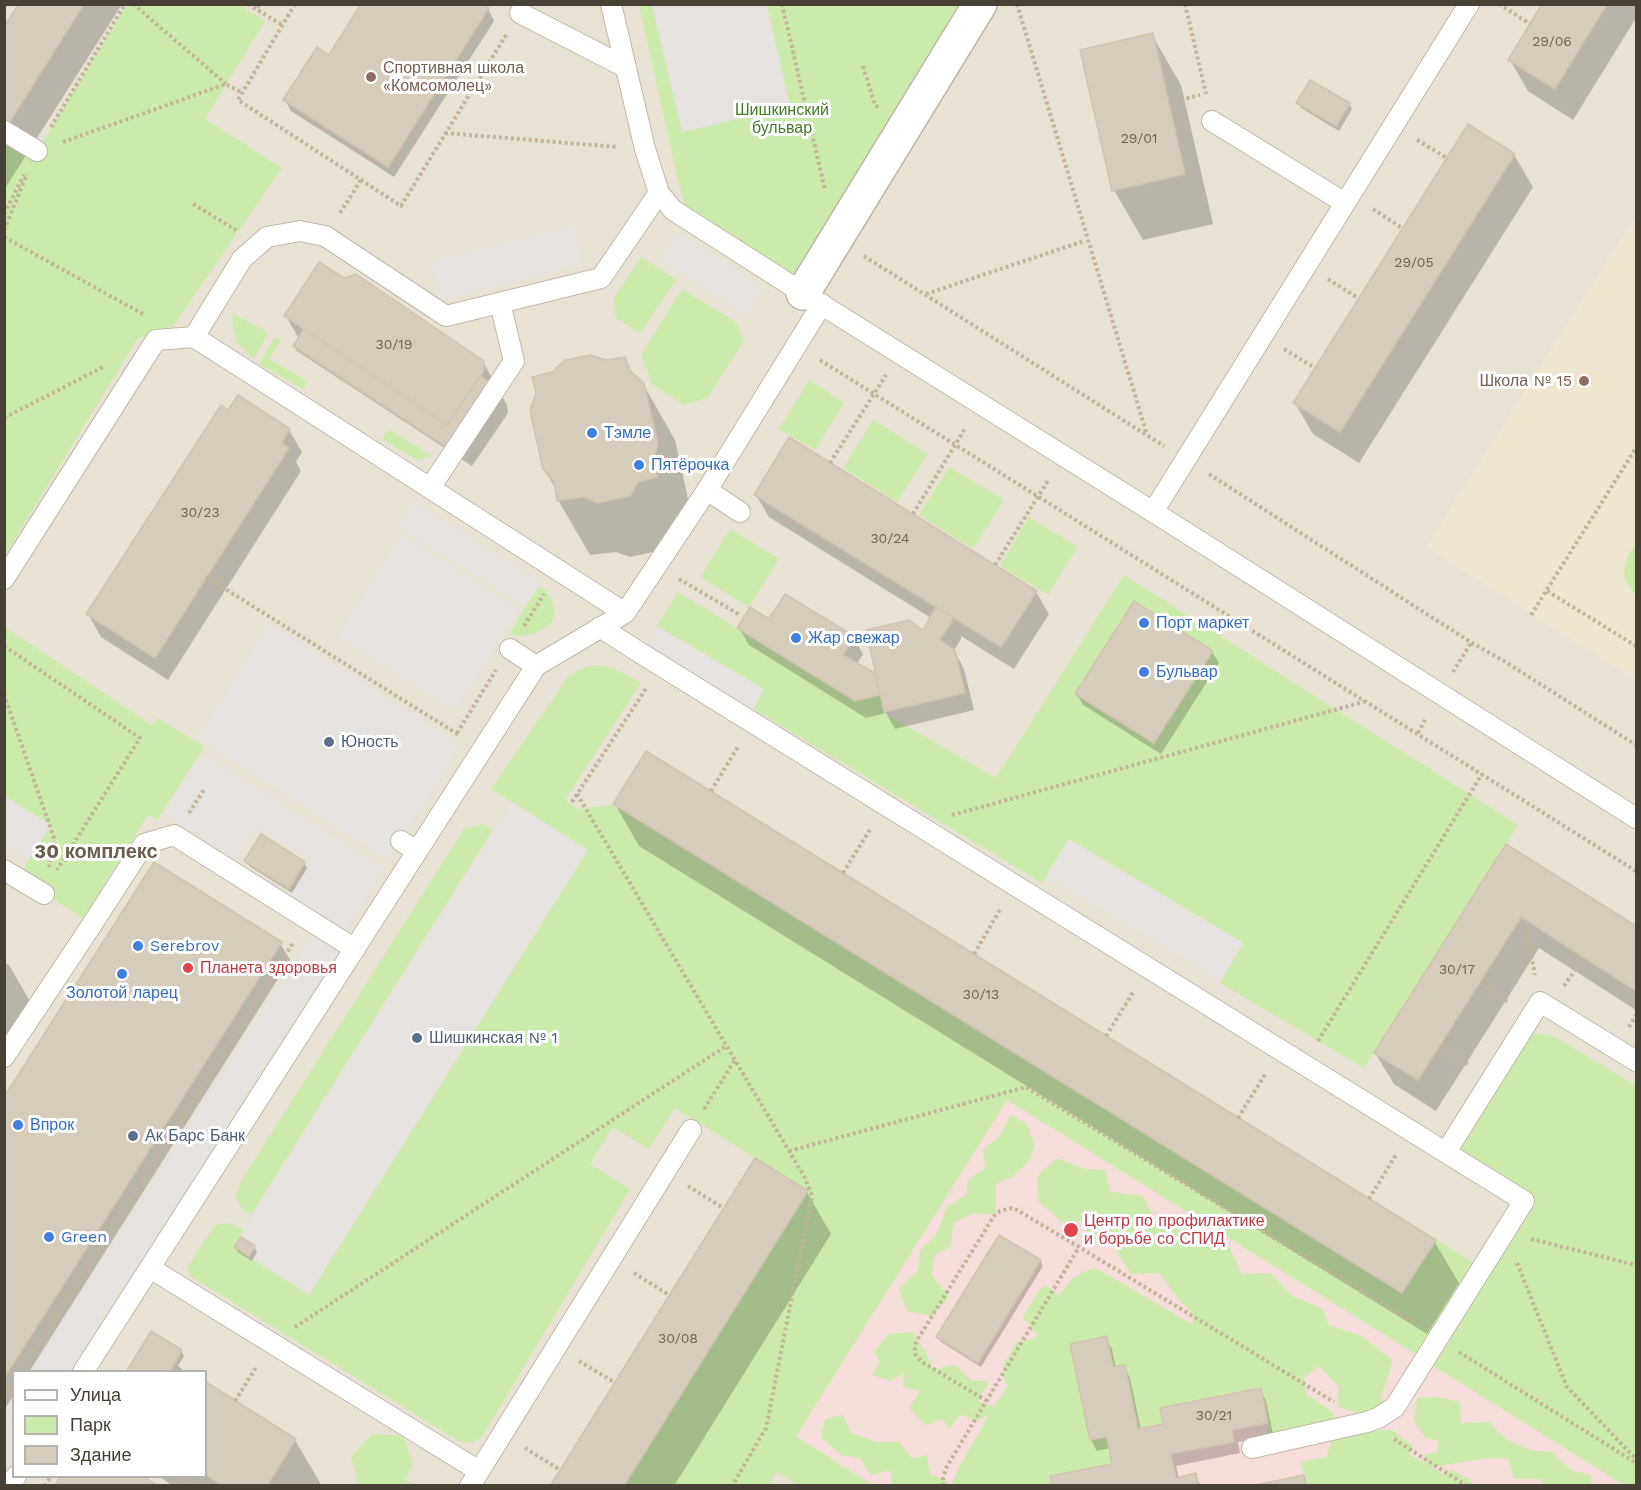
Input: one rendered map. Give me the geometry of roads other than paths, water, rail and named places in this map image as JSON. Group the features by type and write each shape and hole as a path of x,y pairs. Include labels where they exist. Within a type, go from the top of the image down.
{"street":[{"path":"812,298 836,238 980,4"}],"lane":[{"path":"611,4 645,149 659,193 673,210 1636,818"},
{"path":"1153,512 1469,4"},
{"path":"520,13 625,66"},
{"path":"1212,121 1348,199"},
{"path":"4,131 37,151"},
{"path":"194,337 242,259 267,237 300,231 325,236 446,316 601,278 659,193"},
{"path":"84,1370 354,949 377,896 409,846 536,666 625,613 707,490 796,345 812,298"},
{"path":"430,488 514,361 500,303"},
{"path":"4,579 156,340 194,337 625,613"},
{"path":"707,490 740,512"},
{"path":"600,627 1524,1201 1400,1402 1390,1412 1367,1422 1252,1448"},
{"path":"510,649 536,666"},
{"path":"4,1057 144,844 174,835 354,949"},
{"path":"4,870 44,894"},
{"path":"1446,1152 1491,1080 1540,1009 1636,1061"},
{"path":"150,1268 271,1343 475,1478 691,1130"}],"place":[{"name":"Спортивная школа «Комсомолец»","path":"371,77"},
{"name":"Школа № 15","path":"1584,381"},
{"name":"Тэмле","path":"592,433"},
{"name":"Пятёрочка","path":"639,465"},
{"name":"Порт маркет","path":"1144,623"},
{"name":"Жар свежар","path":"796,638"},
{"name":"Бульвар","path":"1144,672"},
{"name":"Юность","path":"329,742"},
{"name":"Serebrov","path":"138,946"},
{"name":"Планета здоровья","path":"188,968"},
{"name":"Золотой ларец","path":"122,974"},
{"name":"Шишкинская № 1","path":"417,1038"},
{"name":"Впрок","path":"18,1125"},
{"name":"Ак Барс Банк","path":"133,1136"},
{"name":"Центр по профилактике и борьбе со СПИД","path":"1071,1230"},
{"name":"Green","path":"49,1237"}],"district":[{"name":"30 комплекс","path":"96,852"}],"park label":[{"name":"Шишкинский бульвар","path":"782,119"}]}
